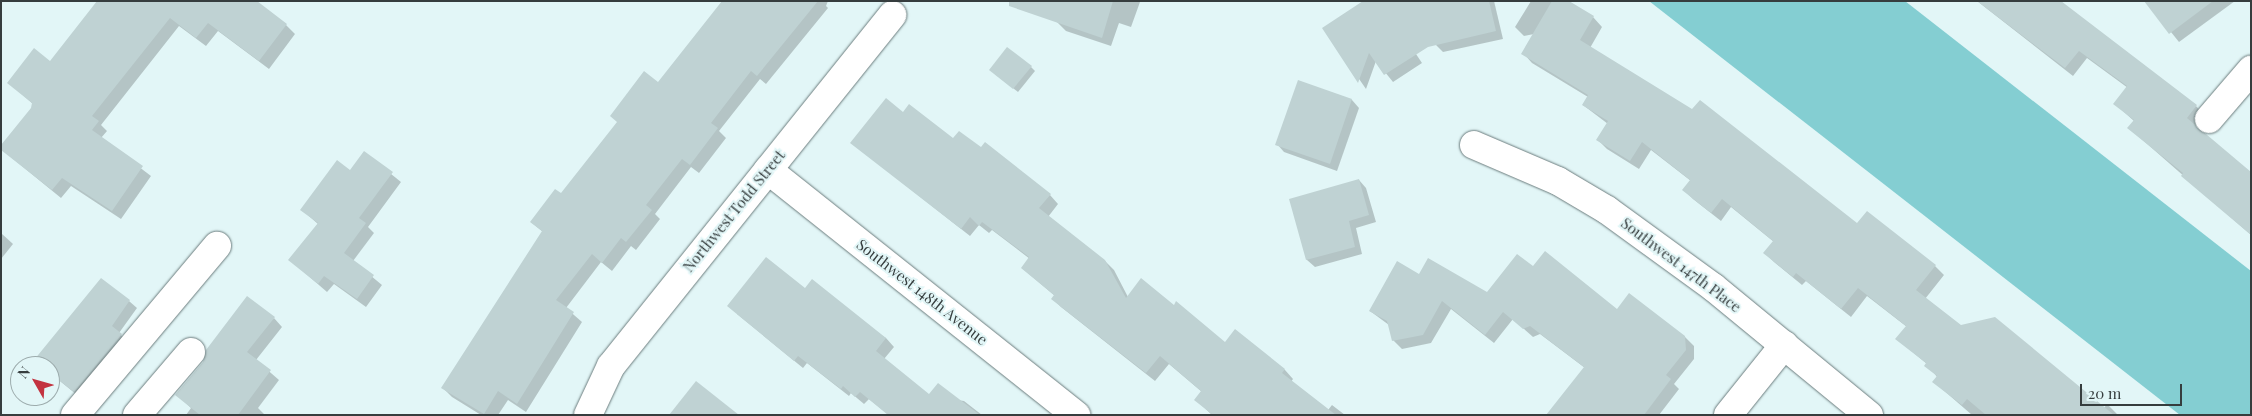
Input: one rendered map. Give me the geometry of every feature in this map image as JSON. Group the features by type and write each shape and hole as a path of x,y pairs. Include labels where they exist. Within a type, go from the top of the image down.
{"street":[{"name":"Northwest Todd Street","path":"588,415 611,366 892,15"},
{"path":"2209,119 2251,70"},
{"name":"Southwest 147th Place","path":"1474,145 1558,181 1607,210 1713,287 1869,415"},
{"name":"Southwest 148th Avenue","path":"768,170 1076,415"},
{"path":"75,415 217,246"},
{"path":"1728,415 1784,345"},
{"path":"137,415 190,352"}],"shaded area":[{"path":"1649,1 1905,1 2251,271 2251,415 2180,415"}],"building":[{"path":"97,1 257,1 287,24 259,61 208,23 196,38 170,18 92,116 99,121 92,130 143,166 112,211 62,178 52,190 1,150 1,145 31,108 32,103 7,83 34,48 50,61"},
{"path":"722,1 818,1 757,76 751,71 711,123 718,128 690,165 682,159 646,205 652,210 626,242 621,238 602,263 592,254 556,300 574,312 517,404 498,391 484,414 441,388 542,231 530,222 555,189 561,193 617,122 610,116 644,71 658,82"},
{"path":"1009,1 1113,1 1102,38 1009,6"},
{"path":"1363,1 1489,1 1496,31 1428,47 1384,75 1369,53 1358,83 1322,28"},
{"path":"1552,1 1569,1 1594,16 1580,40 1692,109 1700,100 1857,223 1867,211 1936,265 1916,290 1961,325 1995,317 2114,415 1986,415 1967,399 1962,405 1932,382 1937,376 1924,366 1926,363 1895,339 1906,326 1858,288 1841,309 1796,273 1793,277 1763,253 1773,241 1722,199 1711,213 1682,190 1690,180 1642,142 1630,161 1596,140 1608,121 1582,105 1588,95 1521,54"},
{"path":"1977,1 2061,1 2197,105 2187,118 2251,172 2251,235 2181,176 2183,173 2127,128 2134,120 2113,104 2127,86 2079,51 2065,68"},
{"path":"2144,1 2213,1 2169,34"},
{"path":"1007,47 1032,66 1013,89 989,70"},
{"path":"1298,80 1352,99 1330,164 1275,145"},
{"path":"886,98 903,112 909,104 953,138 959,131 981,147 985,142 1051,194 1039,208 1105,260 1126,298 1141,278 1174,305 1176,301 1225,342 1235,329 1285,369 1282,373 1336,415 1213,415 1194,400 1201,391 1160,356 1146,373 1051,299 1054,295 1021,268 1029,257 982,222 979,226 970,217 961,229 850,143"},
{"path":"364,151 393,172 359,218 366,223 344,253 374,275 357,299 324,276 318,284 288,260 318,223 300,210 337,160 350,170"},
{"path":"1359,179 1369,215 1349,221 1355,247 1306,260 1289,199"},
{"path":"1545,251 1617,309 1629,293 1685,336 1686,350 1666,375 1671,379 1644,415 1546,415 1584,367 1530,326 1523,329 1503,312 1485,335 1442,301 1423,335 1392,341 1387,321 1369,311 1397,261 1419,274 1428,258 1487,292 1517,254 1533,266"},
{"path":"766,257 805,288 812,279 886,338 876,351 929,394 938,383 980,415 888,415 860,392 855,397 843,386 841,389 798,356 794,361 727,306"},
{"path":"101,278 130,300 112,326 122,334 74,392 60,381 60,356 37,356"},
{"path":"247,296 275,317 247,352 271,370 238,415 200,415 175,395 203,362 206,350"},
{"path":"696,381 739,415 669,415"}]}
